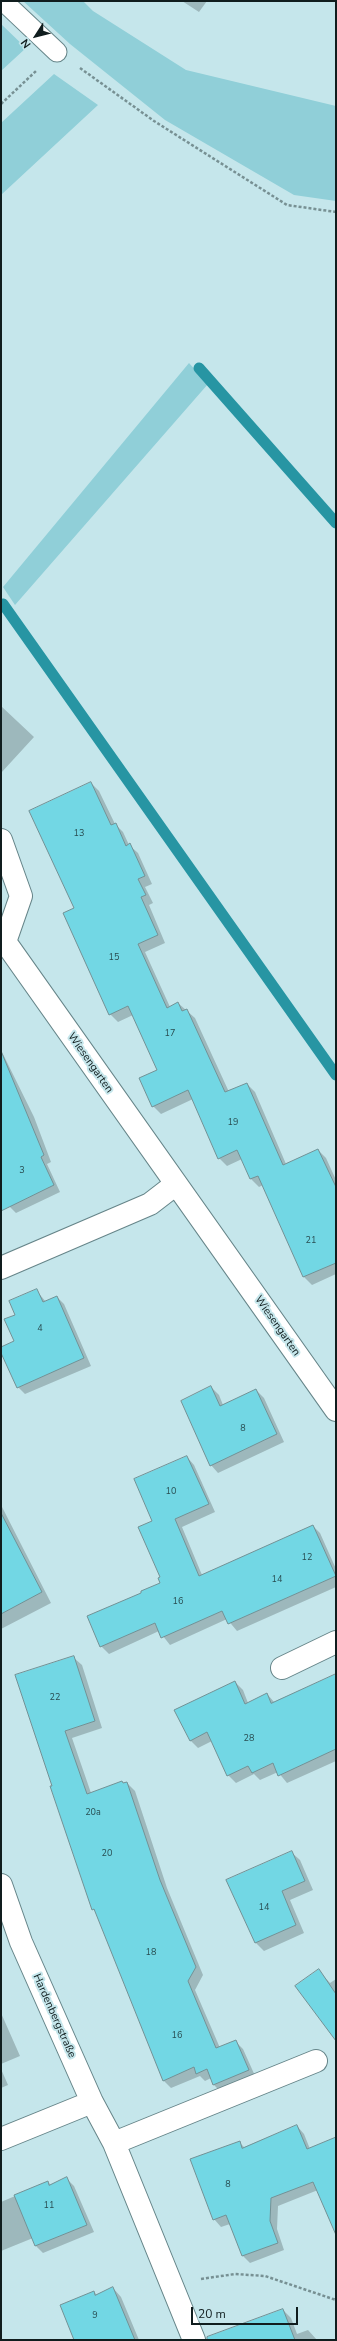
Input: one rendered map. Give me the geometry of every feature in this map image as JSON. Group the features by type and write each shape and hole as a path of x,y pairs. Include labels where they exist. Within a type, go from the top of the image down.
{"street":[{"name":"Wiesengarten","path":"1,840 21,896 3,939 336,1410"},
{"path":"1,1268 150,1204 176,1184"},
{"path":"282,1668 336,1642"},
{"name":"Hardenbergstraße","path":"1,1885 21,1942 92,2102 114,2143 194,2340"},
{"path":"114,2143 316,2061"},
{"path":"1,2139 92,2102"}],"lane":[{"path":"4,1 57,52"}],"path":[{"path":"1,104 57,52 154,121 287,205 336,212"},
{"path":"172,2284 235,2274 265,2276 336,2300"}],"shaded area":[{"path":"23,1 83,1 93,11 186,70 336,106 336,201 294,195 165,120 70,44"},
{"path":"1,24 26,48 1,71"},
{"path":"54,74 98,105 1,195 1,123"},
{"path":"189,363 208,384 15,605 3,587"}],"building":[{"path":"91,782 111,825 116,823 126,846 130,843 145,876 138,879 146,895 141,897 158,935 138,944 167,1008 178,1002 182,1011 187,1009 225,1092 247,1083 283,1165 318,1149 336,1187 336,1263 303,1277 258,1176 250,1179 237,1150 218,1159 188,1090 152,1107 139,1078 157,1070 128,1006 109,1015 63,913 74,908 29,811"},
{"path":"1,1051 44,1155 41,1157 54,1185 1,1211"},
{"path":"37,1289 43,1302 57,1296 84,1358 17,1388 1,1353 1,1347 14,1341 4,1319 15,1315 9,1301"},
{"path":"211,1386 220,1406 256,1389 277,1434 210,1466 181,1401"},
{"path":"187,1456 209,1504 175,1519 199,1576 313,1525 336,1576 228,1624 222,1611 161,1638 155,1623 100,1647 87,1616 141,1593 141,1591 160,1583 158,1578 160,1577 138,1527 152,1521 134,1479"},
{"path":"1,1513 42,1592 1,1614"},
{"path":"74,1656 95,1721 65,1731 87,1794 122,1781 123,1783 127,1782 160,1880 196,1967 188,1981 216,2048 236,2040 249,2070 213,2085 207,2069 196,2074 194,2067 163,2081 94,1909 92,1910 50,1786 52,1786 15,1675"},
{"path":"336,1674 336,1749 278,1776 273,1763 252,1773 248,1766 227,1776 207,1732 190,1741 174,1710 235,1681 245,1704 267,1693 271,1703"},
{"path":"292,1851 305,1881 282,1891 296,1925 255,1943 226,1880"},
{"path":"319,1969 336,1994 336,2041 295,1986"},
{"path":"297,2125 307,2149 336,2137 336,2235 313,2182 271,2198 270,2221 278,2243 242,2256 226,2215 213,2220 190,2159 240,2141 242,2148"},
{"path":"67,2177 87,2225 35,2246 14,2195 48,2181 49,2185"},
{"path":"113,2287 135,2340 74,2340 60,2305 94,2291 95,2295"},
{"path":"283,2309 295,2340 207,2340 207,2337"}],"waterway":[{"path":"199,368 336,523"},
{"path":"3,604 336,1075"}]}
